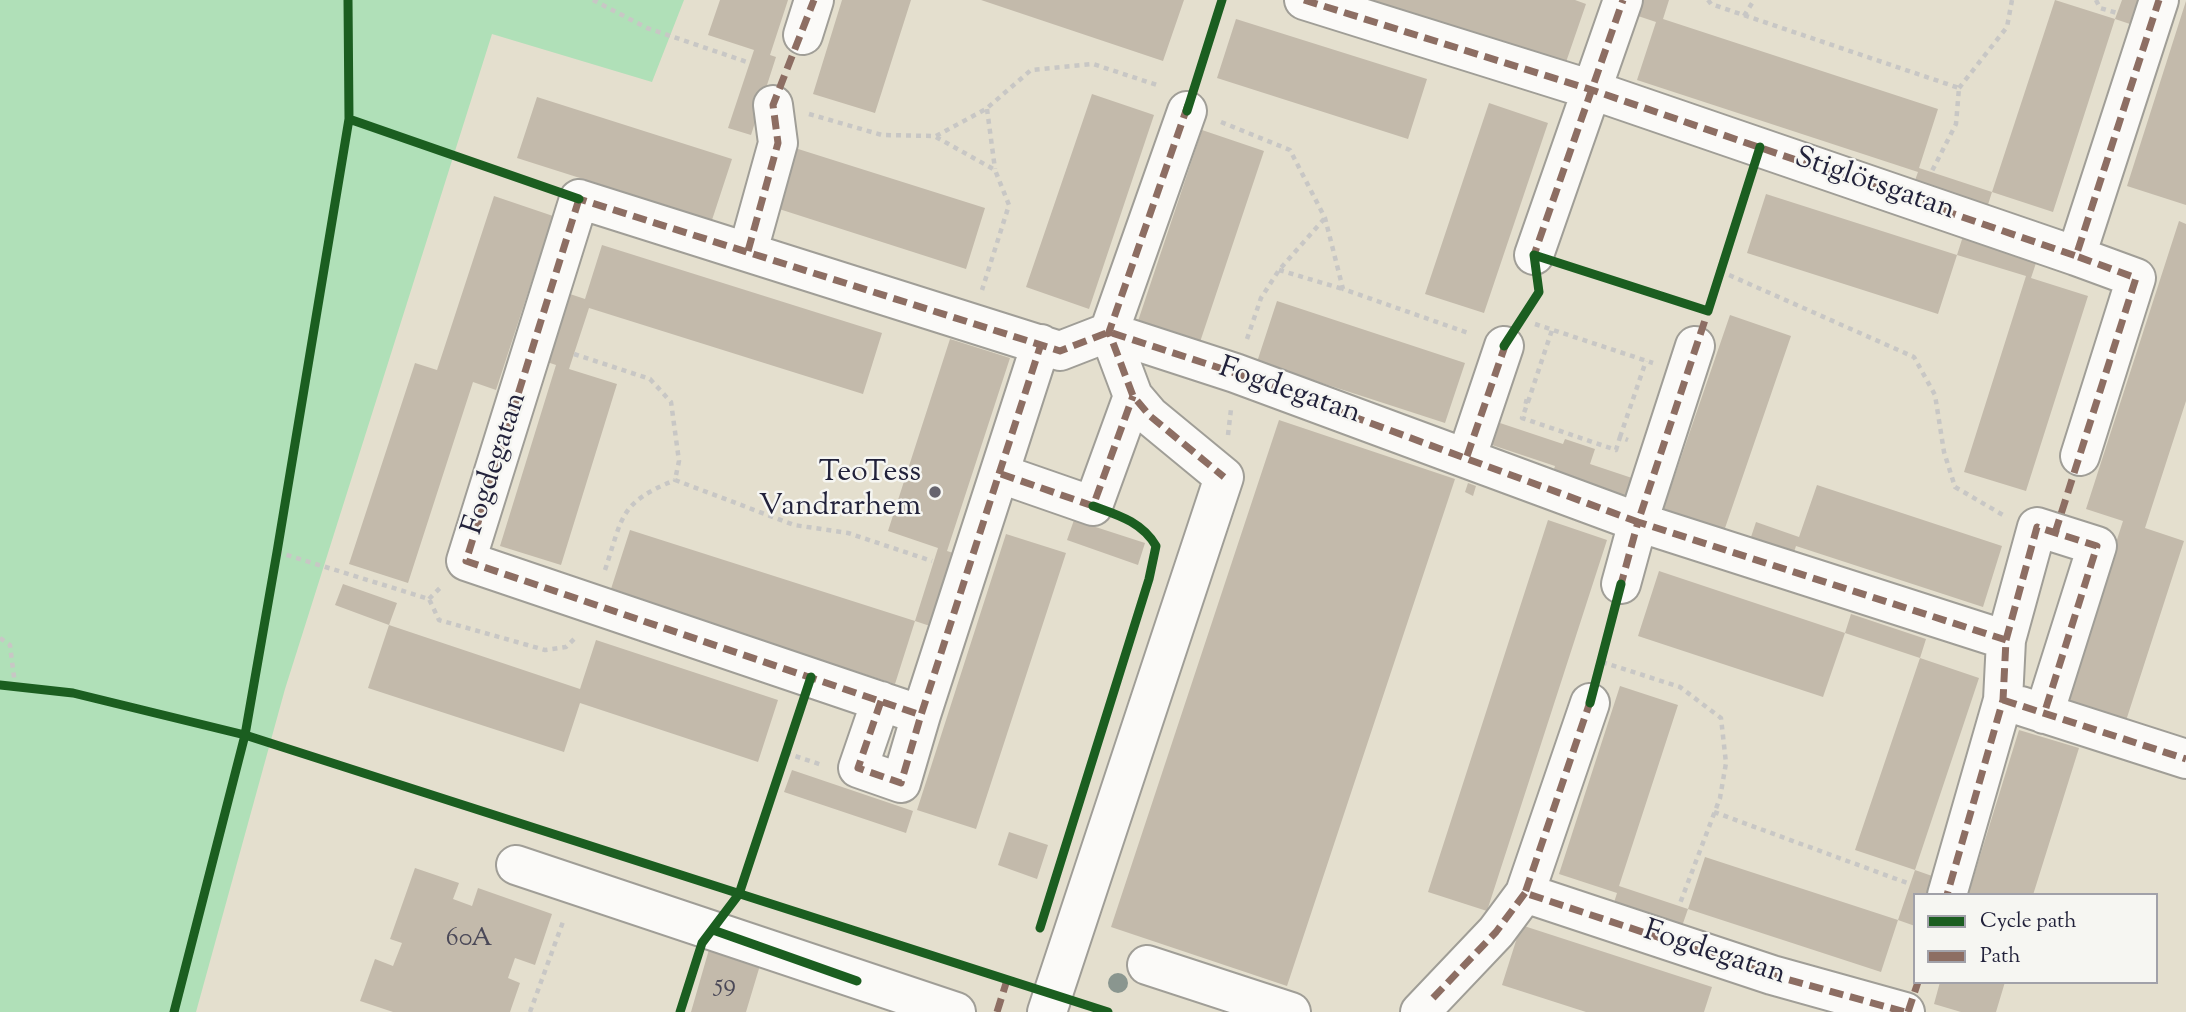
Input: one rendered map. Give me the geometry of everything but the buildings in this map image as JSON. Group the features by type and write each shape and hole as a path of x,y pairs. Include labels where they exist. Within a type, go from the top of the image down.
{"street":[{"name":"Stiglötsgatan","path":"1304,0 1592,90 2136,278 2080,456"},
{"path":"1534,255 1623,0"},
{"path":"2076,256 2159,0"},
{"path":"1047,1012 1224,477 1150,416 1133,396 1110,332 1177,99"},
{"path":"748,251 778,143 773,105"},
{"name":"Fogdegatan","path":"921,715 466,561 579,199 1060,351 1110,332 1236,373 1467,456 1638,522 2006,640"},
{"path":"1467,456 1490,389 1518,334"},
{"path":"881,701 858,768 901,783 1041,344"},
{"path":"1621,584 1638,522 1691,360"},
{"path":"1001,474 1093,506 1133,396"},
{"path":"1948,893 2003,700 2006,640 2037,527 2096,546 2044,714"},
{"path":"2003,700 2186,759"},
{"path":"1427,1005 1496,932 1525,893 1590,703"},
{"path":"516,865 956,1012"},
{"name":"Fogdegatan","path":"1525,893 1772,975 1907,1012 1916,984"},
{"path":"1147,965 1291,1012"}],"path":[{"path":"593,0 647,28 750,63"},
{"path":"1708,0 1711,4 1744,16 1959,88"},
{"path":"1744,16 1754,0"},
{"path":"1931,173 1956,124 1959,88 2007,27 2012,0"},
{"path":"2095,0 2100,8 2118,14"},
{"path":"936,136 986,108 1031,70 1093,64 1290,150 1325,218 1343,289"},
{"path":"773,105 882,135 936,136 995,170"},
{"path":"971,322 1009,205 995,170 986,108"},
{"path":"1279,270 1518,334 1552,330 1646,361 1691,360"},
{"path":"1720,271 1914,357 1935,394 1944,452 1955,487 2004,516 2037,527"},
{"path":"1552,330 1522,418 1616,450 1646,361"},
{"path":"574,354 650,380 671,402 678,461 675,480 794,525 848,533 934,562"},
{"path":"1490,389 1528,402"},
{"path":"1620,438 1662,451"},
{"path":"0,638 10,645 15,685"},
{"path":"1602,662 1680,687 1721,718 1726,763 1714,812 1679,906"},
{"path":"1714,812 1910,884"},
{"path":"530,1012 576,885"}],"green space":[{"path":"0,0 684,0 652,82 492,34 285,689 196,1012 0,1012"}],"marked path":[{"path":"748,251 778,143 773,105 814,0"},
{"path":"1304,0 1592,90 2076,256 2159,0"},
{"path":"1535,261 1534,255 1623,0"},
{"path":"1188,105 1109,332 1133,396 1150,416 1224,477"},
{"path":"573,197 1060,351 1109,332 1235,373 1638,522 1708,311"},
{"path":"579,199 466,561 921,715 1041,344"},
{"path":"2055,533 2136,278 2076,256"},
{"path":"1467,456 1506,343"},
{"path":"1001,474 1093,506 1133,396"},
{"path":"1620,588 1638,522 2006,640 2003,700 1948,893"},
{"path":"2006,640 2037,527 2097,546 2044,714"},
{"path":"1591,699 1525,893 1772,975 1905,1012"},
{"path":"2003,700 2186,759"},
{"path":"881,701 858,768 901,783 921,715"},
{"path":"1433,998 1496,932 1525,893"},
{"path":"997,1012 1007,980"},
{"path":"1908,1012 1917,984"}],"cycle path":[{"path":"174,1012 245,735 277,552 349,119 348,0"},
{"path":"1187,111 1222,0"},
{"path":"349,119 579,199"},
{"path":"1504,346 1539,292 1534,255 1708,311 1760,147"},
{"path":"1040,928 1149,579 1156,546 1137,525 1093,506"},
{"path":"1590,703 1621,584"},
{"path":"680,1012 702,943 739,894 811,677"},
{"path":"0,685 73,693 245,735 1108,1012"},
{"path":"713,930 857,981"}],"place":[{"name":"TeoTess Vandrarhem","path":"935,492"}]}
